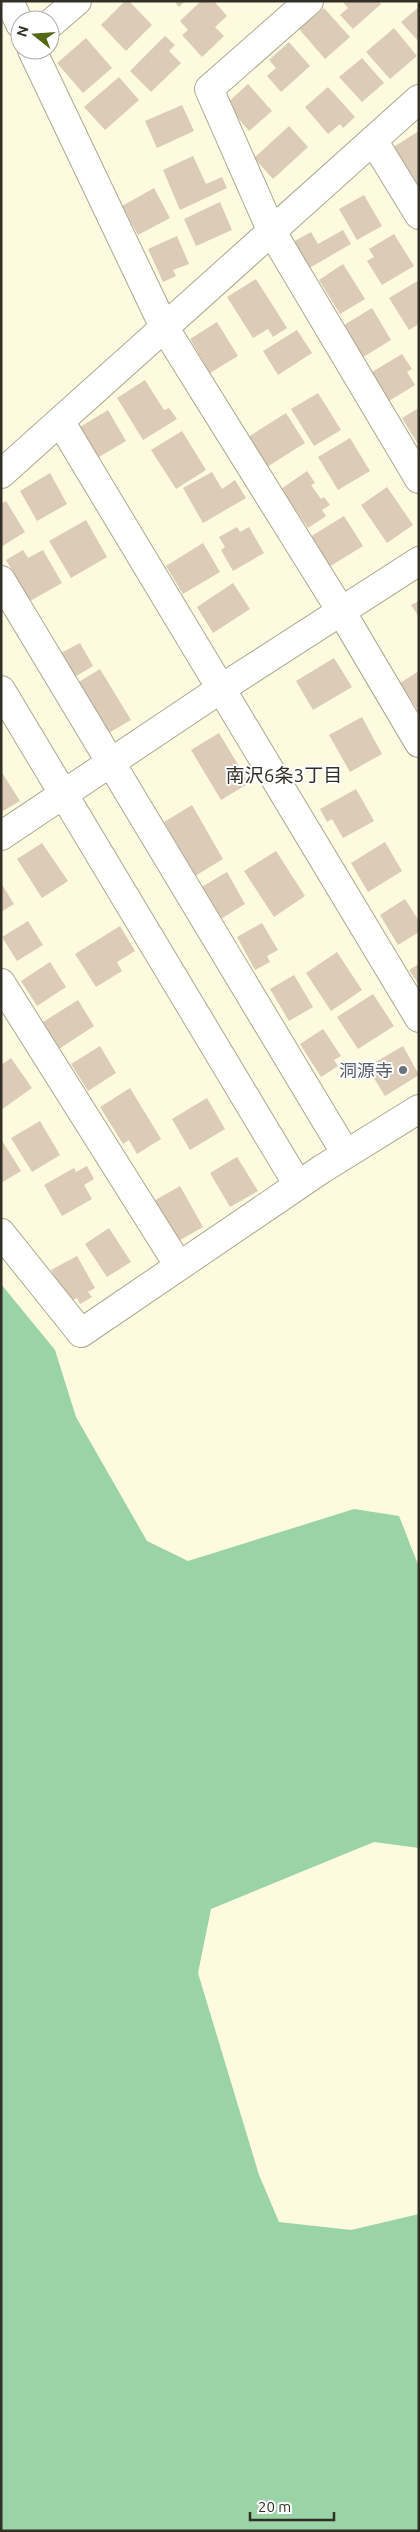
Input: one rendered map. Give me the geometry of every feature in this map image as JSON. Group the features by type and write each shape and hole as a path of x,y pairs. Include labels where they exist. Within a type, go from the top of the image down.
{"street":[{"path":"60,15 77,1"},
{"path":"309,1 209,90 272,232 419,479"},
{"path":"37,60 164,327 342,611 419,743"},
{"path":"1,474 419,99"},
{"path":"373,140 419,215"},
{"path":"60,421 419,1018"},
{"path":"1,836 222,688 419,561"},
{"path":"1,580 346,1154"},
{"path":"1,690 298,1185"},
{"path":"1,983 179,1266"},
{"path":"1,1233 81,1333 298,1185 419,1109"}],"green space":[{"path":"1,1284 55,1350 76,1417 147,1541 188,1561 354,1509 399,1516 419,1567 419,1848 374,1842 211,1909 198,1973 259,2175 279,2222 351,2230 419,2214 419,2531 1,2531"}],"building":[{"path":"125,1 129,1 152,25 126,51 101,25"},
{"path":"174,1 185,1 179,7"},
{"path":"201,1 214,1 227,16 215,27 224,36 202,57 182,35 188,30 180,21"},
{"path":"342,1 379,1 381,4 353,29 340,15 348,8"},
{"path":"419,7 419,42 401,22"},
{"path":"324,8 350,37 325,59 299,29"},
{"path":"394,28 417,56 390,79 366,52"},
{"path":"165,36 175,45 169,51 181,63 151,92 130,71"},
{"path":"86,38 112,68 83,93 57,63"},
{"path":"289,42 310,66 281,92 267,76 276,68 269,60"},
{"path":"362,58 384,83 362,102 339,77"},
{"path":"119,77 139,100 105,130 84,107"},
{"path":"248,84 272,111 249,131 226,104"},
{"path":"328,87 355,117 343,128 340,124 328,134 305,107"},
{"path":"182,105 194,131 157,148 145,121"},
{"path":"289,126 308,147 273,179 254,158"},
{"path":"419,131 419,185 416,186 392,148"},
{"path":"193,156 206,184 222,177 227,188 180,210 163,170"},
{"path":"154,188 170,218 138,235 122,206"},
{"path":"364,195 382,226 357,240 339,209"},
{"path":"220,202 232,230 196,246 184,219"},
{"path":"343,230 351,244 306,270 291,243 311,232 318,244"},
{"path":"394,234 414,266 382,285 367,261 374,257 369,249"},
{"path":"177,236 189,264 173,270 176,276 163,282 148,249"},
{"path":"343,264 365,299 340,314 319,280"},
{"path":"256,279 287,328 273,337 268,329 253,338 227,297"},
{"path":"419,280 419,324 409,330 389,298"},
{"path":"372,308 391,340 360,359 349,341 352,338 344,325"},
{"path":"217,322 238,356 210,373 190,339"},
{"path":"297,330 312,353 278,375 263,351"},
{"path":"402,354 412,369 407,372 415,385 389,401 372,372"},
{"path":"145,380 164,410 169,408 177,419 143,440 117,398"},
{"path":"318,393 341,430 314,446 291,409"},
{"path":"419,408 419,446 402,418"},
{"path":"108,410 126,441 99,457 80,427"},
{"path":"286,413 305,443 267,467 248,437"},
{"path":"182,431 206,470 176,489 151,450"},
{"path":"350,438 370,471 338,490 318,457"},
{"path":"307,471 315,483 311,485 321,499 324,497 330,505 322,510 326,516 308,528 281,489"},
{"path":"212,472 222,489 235,480 246,498 203,523 183,488"},
{"path":"50,473 67,504 37,521 20,491"},
{"path":"387,487 413,525 387,543 361,505"},
{"path":"6,501 25,532 1,547 1,504"},
{"path":"344,516 363,546 329,567 310,537"},
{"path":"86,520 107,557 71,578 49,541"},
{"path":"237,527 240,532 249,527 264,553 233,571 221,550 225,547 219,537"},
{"path":"203,543 220,572 183,594 166,566"},
{"path":"23,550 28,558 43,550 62,583 30,601 6,560"},
{"path":"233,583 250,609 213,633 197,607"},
{"path":"419,601 419,617 411,605"},
{"path":"80,643 93,666 73,678 59,654"},
{"path":"334,658 352,687 313,710 296,681"},
{"path":"100,669 131,720 107,734 77,683"},
{"path":"419,671 419,712 400,683"},
{"path":"362,717 382,754 350,772 329,735"},
{"path":"219,733 249,783 221,800 191,750"},
{"path":"1,771 20,801 1,812"},
{"path":"356,789 374,821 343,838 332,819 327,822 320,809"},
{"path":"192,805 223,859 195,876 164,822"},
{"path":"385,842 402,871 368,892 351,863"},
{"path":"42,843 68,881 42,898 17,859"},
{"path":"276,851 305,896 274,917 244,871"},
{"path":"227,872 245,904 219,920 200,888"},
{"path":"1,883 14,904 1,912"},
{"path":"405,899 419,921 419,932 398,945 380,915"},
{"path":"28,921 43,945 17,961 2,937"},
{"path":"262,923 278,950 267,956 270,962 255,970 237,937"},
{"path":"120,926 135,951 117,962 122,971 96,987 75,954"},
{"path":"337,952 362,990 331,1011 306,973"},
{"path":"50,962 66,987 37,1006 21,981"},
{"path":"419,964 419,985 409,970"},
{"path":"294,975 313,1007 289,1021 270,989"},
{"path":"373,994 394,1026 358,1049 337,1017"},
{"path":"78,1000 94,1026 59,1049 43,1022"},
{"path":"323,1029 341,1056 334,1060 338,1066 321,1077 300,1044"},
{"path":"100,1046 116,1073 88,1091 71,1064"},
{"path":"403,1046 419,1075 385,1096 367,1067"},
{"path":"11,1058 32,1088 1,1110 1,1065"},
{"path":"130,1088 161,1139 137,1154 129,1140 123,1144 100,1107"},
{"path":"207,1098 225,1129 190,1150 172,1119"},
{"path":"40,1121 60,1155 32,1172 11,1138"},
{"path":"1,1139 21,1171 1,1183"},
{"path":"237,1157 258,1191 230,1207 210,1173"},
{"path":"87,1166 94,1179 84,1185 92,1199 62,1216 44,1185 74,1168 76,1172"},
{"path":"180,1186 203,1227 175,1243 152,1202"},
{"path":"109,1228 131,1262 107,1277 85,1244"},
{"path":"77,1256 95,1288 88,1292 92,1297 80,1304 77,1298 69,1302 51,1270"}],"place":[{"name":"洞源寺","path":"403,1070"}],"district":[{"name":"南沢6条3丁目","path":"284,775"}]}
